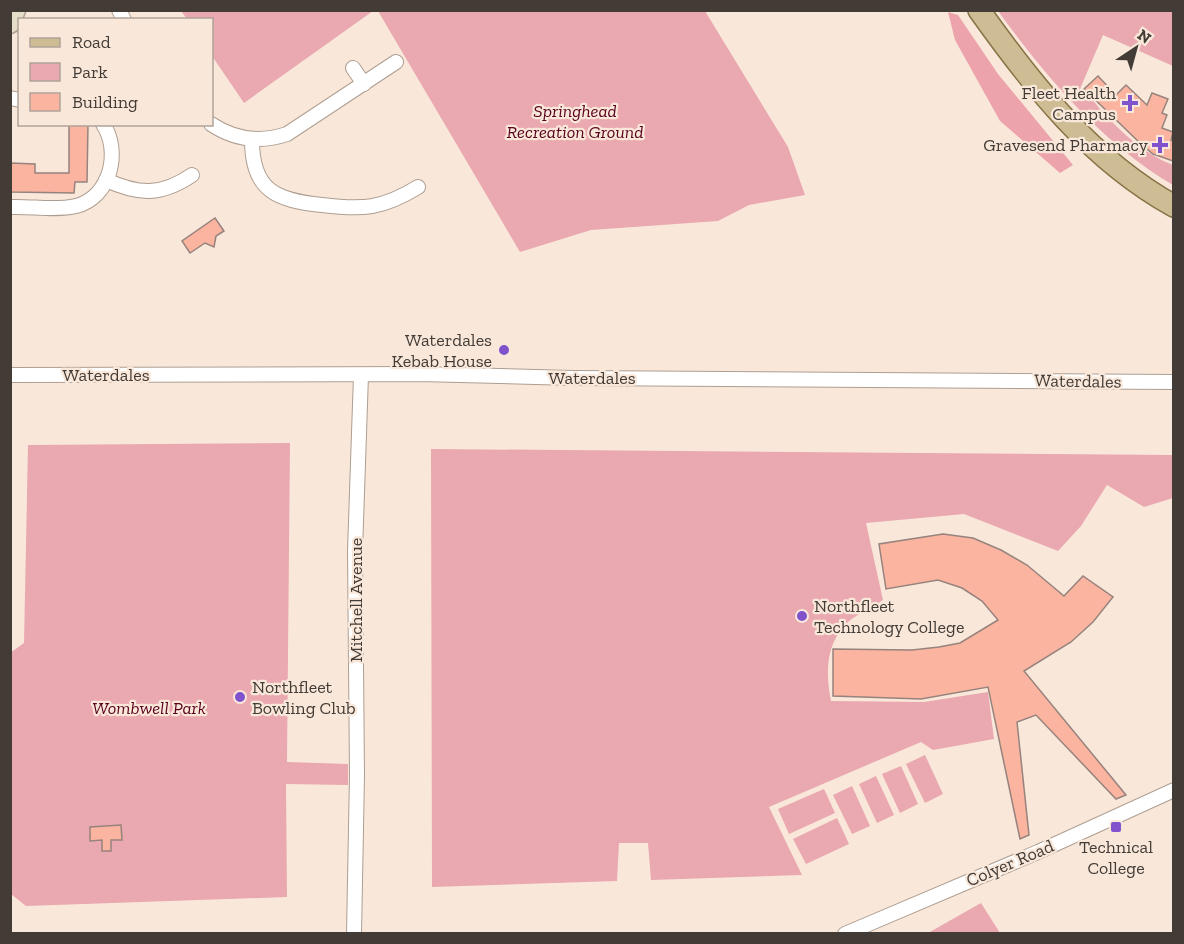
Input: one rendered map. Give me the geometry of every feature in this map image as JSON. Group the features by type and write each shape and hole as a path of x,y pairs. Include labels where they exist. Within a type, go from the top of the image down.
{"main road":[{"path":"979,10 1029,79 1077,132 1130,178 1173,206"},
{"path":"10,24 16,11"}],"street":[{"path":"213,125 234,136 252,140 278,137 295,131 396,62"},
{"path":"353,68 364,84"},
{"path":"10,207 76,206 91,198 106,180 111,166 110,139 104,126"},
{"path":"252,140 253,162 258,176 270,190 285,199 365,208 392,202 418,188"},
{"path":"106,180 126,190 164,190 192,176"},
{"name":"Waterdales","path":"10,375 444,374 573,378 1173,382"},
{"name":"Mitchell Avenue","path":"354,933 357,775 355,551 361,375"},
{"name":"Colyer Road","path":"845,933 1038,852 1173,790"}],"green space":[{"path":"181,11 373,11 244,103 213,57 213,18 186,18"},
{"name":"Springhead Recreation Ground","path":"378,11 705,11 788,147 805,195 749,205 718,221 591,230 520,252"},
{"path":"998,11 1173,11 1173,66 1103,35 1080,89 1130,139 1146,151 1173,165 1173,185 1147,168 1099,129 1056,84"},
{"name":"Wombwell Park","path":"290,443 287,762 348,764 348,785 286,784 287,897 26,906 11,894 10,653 24,643 28,445"},
{"name":"Northfleet Technology College","path":"431,449 1173,455 1173,498 1144,507 1107,485 1081,526 1058,551 964,514 866,523 883,600 852,619 844,626 833,643 828,662 831,701 924,702 988,692 994,739 933,750 921,742 769,807 802,875 651,880 648,843 619,843 617,881 432,887"},
{"path":"925,755 943,794 925,803 906,764"},
{"path":"901,766 918,804 900,813 882,774"},
{"path":"876,776 894,815 877,823 859,784"},
{"path":"852,786 870,826 852,834 833,795"},
{"path":"824,789 835,813 789,834 778,809"},
{"path":"837,818 849,844 806,864 793,839"},
{"path":"981,903 1000,933 928,933"}],"shaded area":[{"path":"948,12 958,15 998,74 1073,165 1060,173 1000,121 955,40"}],"building":[{"path":"1098,76 1116,95 1126,85 1147,105 1152,93 1168,99 1162,113 1167,115 1162,128 1173,132 1171,140 1173,141 1173,161 1153,154 1084,89"},
{"path":"69,126 88,126 87,182 75,182 74,193 11,192 11,163 35,164 35,173 69,173"},
{"path":"215,218 224,231 216,236 214,247 205,243 190,253 182,241"},
{"path":"943,534 973,538 1001,550 1027,565 1064,596 1083,576 1113,597 1093,622 1071,642 1024,671 1126,795 1116,799 1036,715 1017,722 1029,835 1020,839 988,687 921,699 833,696 833,649 912,650 939,647 960,643 998,620 982,601 962,588 938,580 886,589 879,544"},
{"path":"121,825 122,840 111,840 111,851 102,851 102,840 90,841 90,827"}],"place":[{"name":"Fleet Health Campus","path":"1130,103"},
{"name":"Gravesend Pharmacy","path":"1160,145"},
{"name":"Waterdales Kebab House","path":"504,350"},
{"name":"Northfleet Technology College","path":"802,616"},
{"name":"Northfleet Bowling Club","path":"240,697"},
{"name":"Technical College","path":"1116,827"}]}
